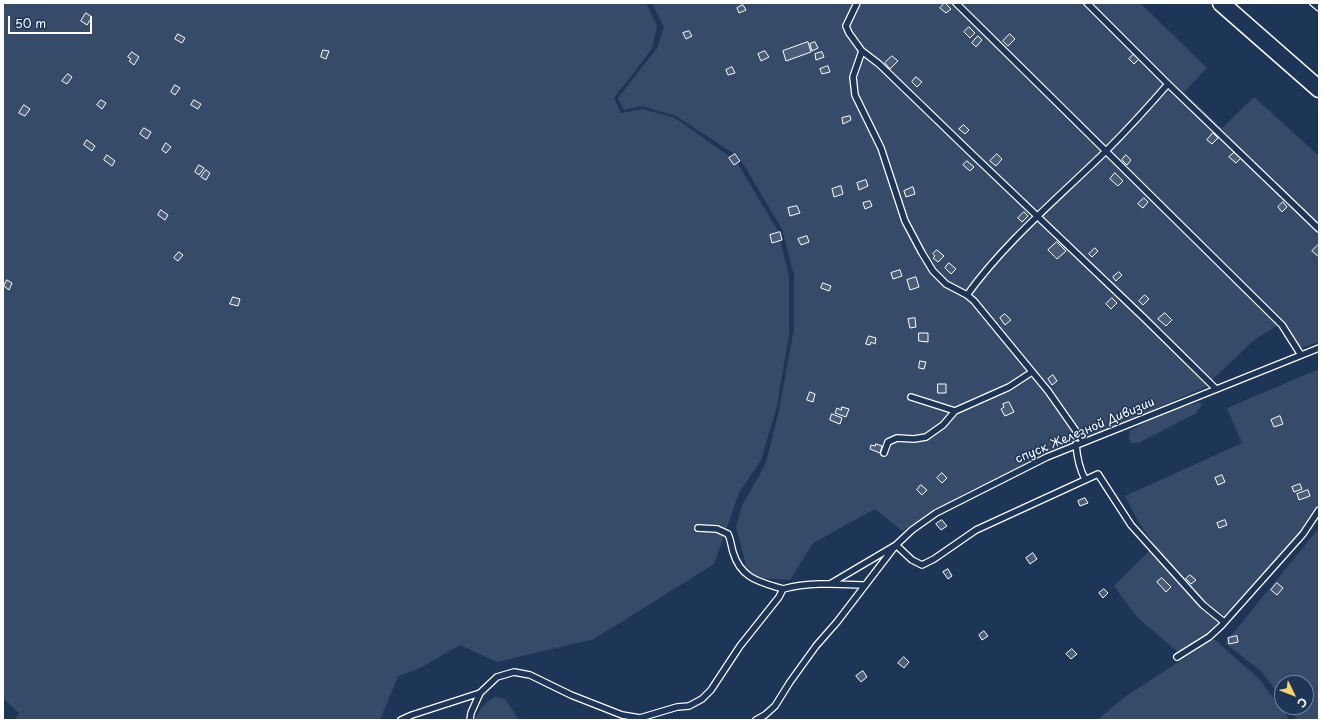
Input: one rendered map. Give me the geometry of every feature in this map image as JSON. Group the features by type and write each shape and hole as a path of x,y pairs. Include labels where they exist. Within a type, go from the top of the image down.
{"street":[{"path":"1220,3 1319,89"}],"lane":[{"path":"857,3 846,26 849,33 862,51 879,64 1038,215 1216,389"},
{"path":"956,3 1282,325 1301,355"},
{"path":"1087,3 1168,84 1319,229"},
{"path":"1314,3 1319,8"},
{"path":"862,51 853,77 855,95 881,148 905,221 922,253 933,271 946,284 967,295 974,301 1048,391 1083,441"},
{"path":"967,295 982,275 1038,215 1106,150 1168,84"},
{"name":"спуск Железной Дивизии","path":"756,720 765,715 775,706 790,682 896,545 912,530 936,513 1076,444 1319,348"},
{"path":"884,453 888,442 897,438 914,439 926,437 943,425 955,412 1009,387 1032,372"},
{"path":"911,397 955,412"},
{"path":"1076,444 1078,458 1085,479"},
{"path":"830,584 896,545 912,560 922,565 934,559 976,530 1098,474 1131,525 1203,605 1224,622"},
{"path":"1177,657 1209,637 1224,622 1303,534 1319,510"},
{"path":"698,528 717,529 728,534 731,539 733,552 738,565 744,573 757,580 784,589 797,585 864,585"},
{"path":"470,720 471,713 480,693 497,677 514,672 530,675 571,695 622,715 640,718 677,707 689,706 711,690 740,646 784,589"},
{"path":"401,720 480,693"}],"shaded area":[{"path":"3,3 646,3 657,26 652,49 614,98 621,113 643,109 675,118 736,161 778,231 789,276 789,335 777,406 761,460 739,493 714,564 594,639 497,662 460,645 418,669 398,676 380,720 15,720 19,713 3,698"},
{"path":"652,3 1140,3 1207,68 1184,92 1222,128 1254,97 1319,156 1319,229 1316,232 1319,235 1319,342 1301,348 1283,322 1254,340 1205,387 967,492 902,531 875,509 813,543 790,580 749,577 736,527 742,506 766,463 779,410 794,329 794,275 782,229 739,157 676,116 642,106 624,110 618,98 657,48 664,27"},
{"path":"1319,369 1319,502 1297,536 1208,633 1179,653 1138,618 1114,586 1155,545 1139,523 1125,496 1242,443 1227,408"},
{"path":"1200,402 1202,405 1195,414 1138,443 1132,443 1129,439 1130,431 1161,413"},
{"path":"1319,528 1319,720 1298,720 1294,715 1314,715 1314,675 1274,675 1274,688 1262,672 1225,643"},
{"path":"1214,639 1259,679 1274,699 1274,715 1286,715 1290,720 1097,720 1126,696"},
{"path":"495,697 505,699 519,720 475,720 478,713 488,701"}],"building":[{"path":"945,3 951,9 946,13 940,8"},
{"path":"743,5 746,10 739,13 737,8"},
{"path":"86,13 92,17 87,25 81,21"},
{"path":"969,27 975,33 970,38 964,32"},
{"path":"689,31 692,36 686,39 683,33"},
{"path":"178,34 185,38 182,43 175,39"},
{"path":"1010,34 1015,39 1008,46 1003,41"},
{"path":"978,36 982,40 976,47 972,43"},
{"path":"808,42 811,52 786,61 783,51"},
{"path":"815,42 818,48 812,51 810,44"},
{"path":"323,50 329,51 326,59 321,57"},
{"path":"765,51 769,57 761,61 758,54"},
{"path":"132,52 139,57 134,65 129,61 131,59 128,57"},
{"path":"822,52 824,57 816,60 815,54"},
{"path":"1134,54 1139,59 1134,64 1129,59"},
{"path":"892,56 898,61 890,69 885,63"},
{"path":"828,66 830,72 822,74 820,69"},
{"path":"732,67 735,73 728,75 726,70"},
{"path":"68,74 72,77 67,84 62,81"},
{"path":"916,77 922,82 917,87 912,82"},
{"path":"175,85 180,88 175,95 171,92"},
{"path":"101,100 106,103 102,109 97,105"},
{"path":"194,100 201,104 198,109 191,105"},
{"path":"24,105 30,109 25,116 19,113"},
{"path":"850,116 851,120 843,124 842,118"},
{"path":"964,125 969,130 965,134 959,129"},
{"path":"144,128 151,132 147,139 140,134"},
{"path":"1213,133 1218,138 1212,144 1207,140"},
{"path":"87,140 95,146 92,151 84,145"},
{"path":"166,143 171,147 166,153 162,150"},
{"path":"1235,152 1241,158 1236,163 1229,157"},
{"path":"735,154 740,161 734,165 729,158"},
{"path":"997,154 1002,159 996,166 990,161"},
{"path":"107,155 115,161 112,166 104,160"},
{"path":"1126,155 1131,160 1127,165 1122,160"},
{"path":"967,161 974,167 970,171 963,165"},
{"path":"199,165 204,168 199,175 195,172"},
{"path":"206,170 210,173 206,180 201,177"},
{"path":"1115,173 1123,181 1118,186 1110,179"},
{"path":"866,180 868,186 859,190 857,183"},
{"path":"841,186 843,194 834,197 832,189"},
{"path":"913,187 915,194 906,197 904,191"},
{"path":"1144,198 1148,202 1143,208 1138,204"},
{"path":"870,201 872,206 865,209 863,203"},
{"path":"1283,202 1287,207 1282,212 1278,207"},
{"path":"797,206 800,213 790,216 788,208"},
{"path":"161,210 168,215 165,220 158,215"},
{"path":"1024,212 1028,216 1022,222 1018,218"},
{"path":"780,232 782,240 772,243 770,235"},
{"path":"807,236 809,242 801,245 798,239"},
{"path":"1057,242 1066,251 1057,259 1048,250"},
{"path":"1319,244 1319,257 1312,251"},
{"path":"1095,248 1098,251 1092,257 1089,254"},
{"path":"937,250 944,256 938,262 933,258 935,256 933,254"},
{"path":"179,252 183,255 178,261 174,258"},
{"path":"949,263 956,269 951,274 945,268"},
{"path":"900,270 902,276 893,279 891,273"},
{"path":"1119,272 1122,275 1116,281 1113,277"},
{"path":"916,277 919,287 910,290 907,280"},
{"path":"7,280 12,283 9,290 4,286"},
{"path":"823,283 831,286 829,291 821,288"},
{"path":"1145,295 1149,299 1143,305 1139,301"},
{"path":"233,297 240,299 238,306 230,304"},
{"path":"1112,298 1117,303 1111,309 1106,304"},
{"path":"1165,313 1172,320 1166,326 1158,319"},
{"path":"1005,314 1011,320 1005,325 1000,318"},
{"path":"915,318 916,327 910,328 908,319"},
{"path":"919,333 928,333 928,342 919,341"},
{"path":"869,336 876,338 875,344 871,342 870,345 866,344"},
{"path":"920,361 926,362 924,369 919,368"},
{"path":"1053,375 1057,381 1052,385 1048,379"},
{"path":"938,384 946,384 946,393 938,393"},
{"path":"810,392 815,394 813,402 807,400"},
{"path":"1009,402 1014,412 1005,416 1001,409 1004,407 1003,404"},
{"path":"842,407 849,409 846,417 835,413 837,408 841,410"},
{"path":"832,414 842,418 840,424 830,420"},
{"path":"1280,416 1283,424 1274,427 1271,420"},
{"path":"876,444 882,446 880,453 870,449 871,445 875,446"},
{"path":"942,473 947,478 942,483 937,478"},
{"path":"1222,475 1225,482 1218,485 1215,478"},
{"path":"1300,484 1302,489 1294,492 1292,487"},
{"path":"921,485 927,490 922,495 917,490"},
{"path":"1308,490 1310,496 1299,500 1297,494"},
{"path":"1085,498 1088,503 1080,506 1078,501"},
{"path":"942,520 947,526 941,530 936,524"},
{"path":"1225,520 1227,525 1219,528 1217,523"},
{"path":"1033,553 1037,559 1030,564 1026,558"},
{"path":"948,569 952,576 948,579 943,572"},
{"path":"1190,575 1196,580 1191,584 1186,579"},
{"path":"1162,578 1171,587 1166,592 1157,582"},
{"path":"1277,583 1283,588 1277,595 1271,590"},
{"path":"1104,589 1108,593 1103,598 1099,593"},
{"path":"984,631 988,636 982,640 979,635"},
{"path":"1237,636 1238,642 1229,644 1228,638"},
{"path":"1072,649 1077,654 1071,659 1066,654"},
{"path":"904,657 909,662 904,668 898,663"},
{"path":"863,671 867,677 861,682 856,676"}]}
